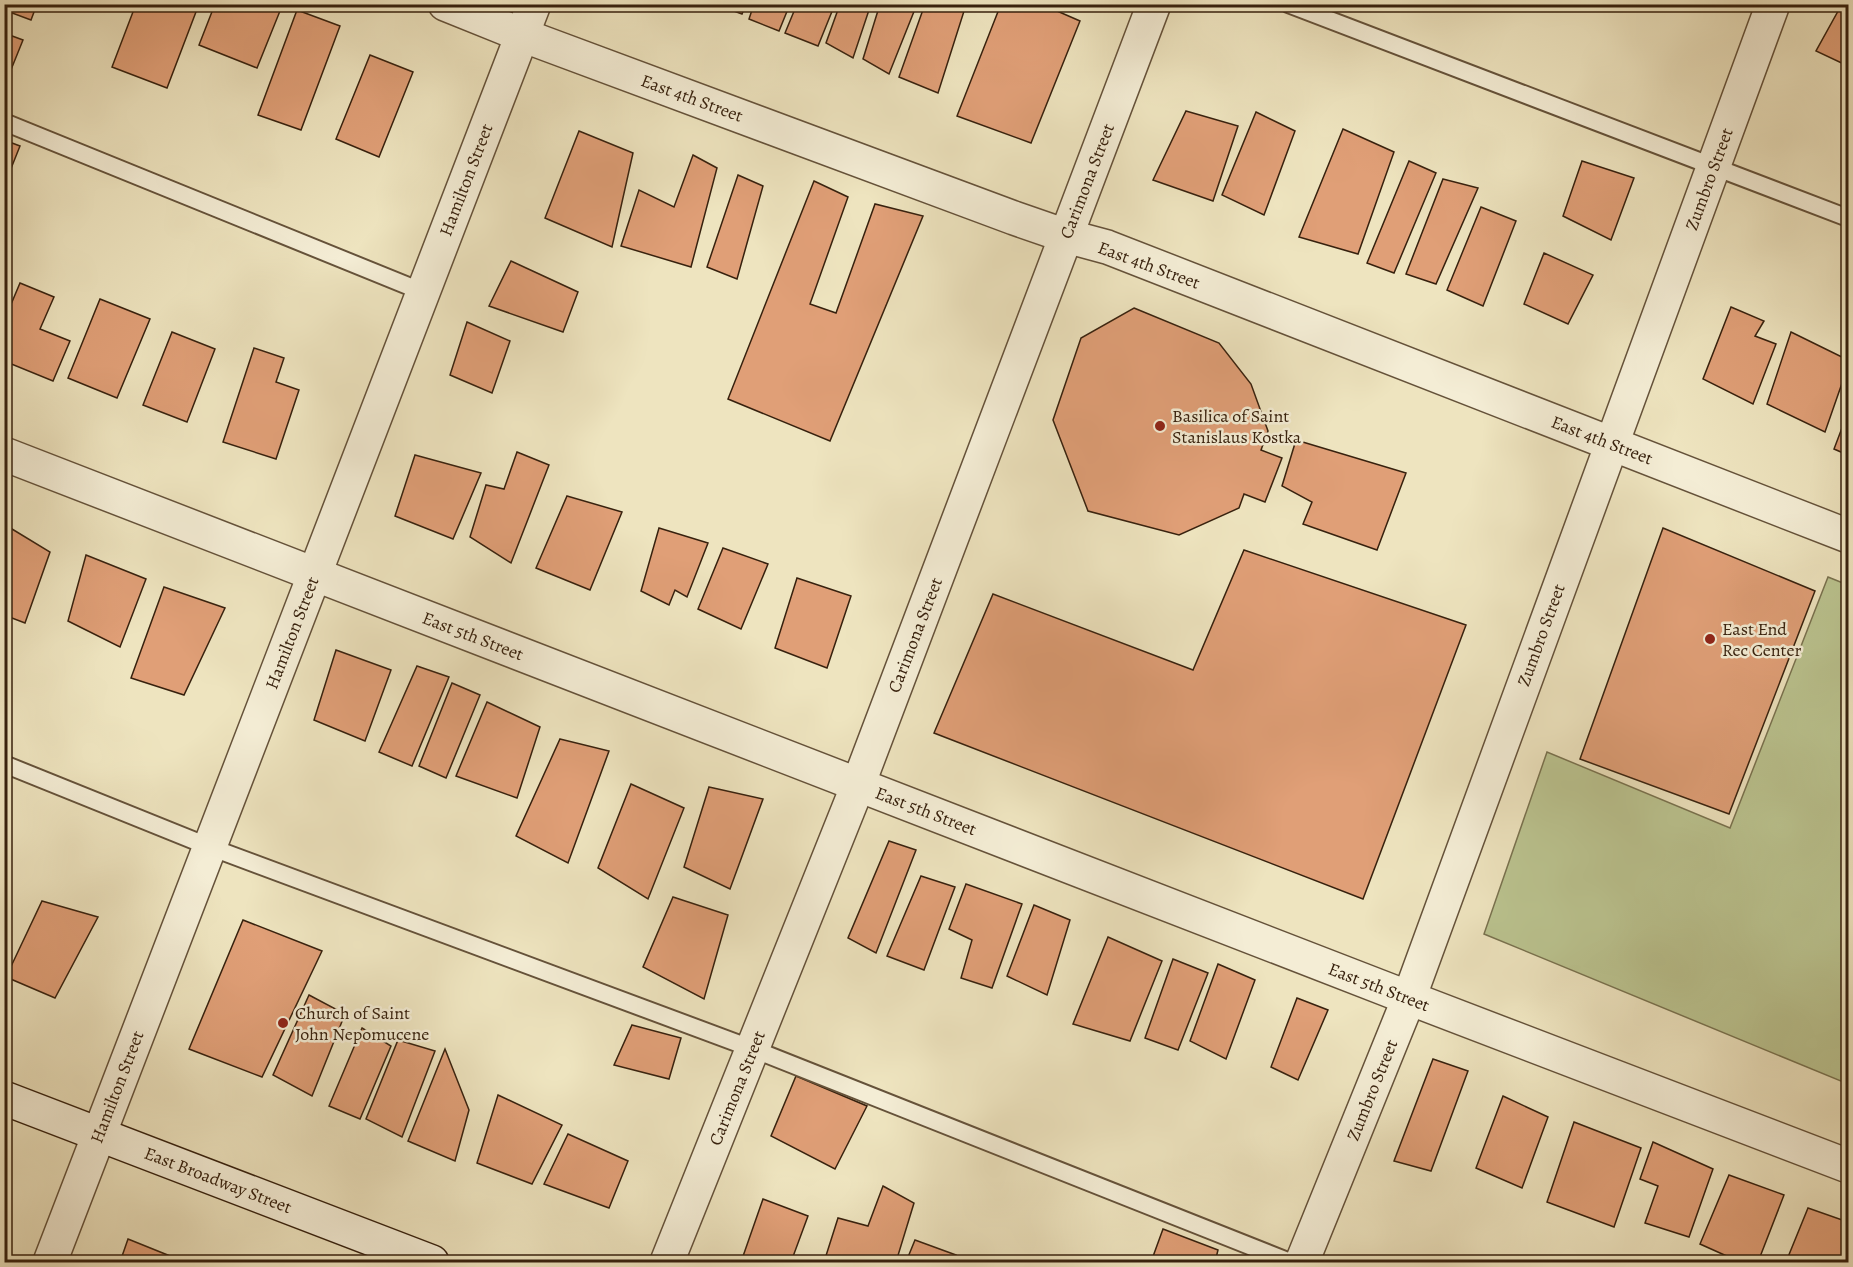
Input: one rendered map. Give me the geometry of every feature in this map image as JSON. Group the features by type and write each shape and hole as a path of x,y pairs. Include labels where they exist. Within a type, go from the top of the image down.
{"street":[{"name":"East 4th Street","path":"445,4 522,35 1066,236 1107,247 1848,536"},
{"name":"Hamilton Street","path":"50,1263 534,4"},
{"name":"Carimona Street","path":"667,1263 858,785 1154,4"},
{"name":"Zumbro Street","path":"1302,1263 1408,998 1773,4"},
{"name":"East 5th Street","path":"4,454 1848,1167"},
{"name":"East Broadway Street","path":"4,1098 432,1263"}],"lane":[{"path":"1288,4 1848,218"},
{"path":"4,122 423,292"},
{"path":"4,764 210,847 753,1049 1290,1263"}],"green space":[{"path":"1828,577 1848,585 1848,1084 1484,934 1547,752 1730,828"}],"building":[{"path":"4,4 37,4 31,20 4,10"},
{"path":"136,4 199,4 167,88 112,67"},
{"path":"215,4 264,4 280,11 257,68 199,45"},
{"path":"715,4 746,4 742,14"},
{"path":"754,4 790,4 779,31 749,19"},
{"path":"797,4 835,4 818,46 785,33"},
{"path":"840,4 871,4 853,58 826,43"},
{"path":"880,4 917,4 889,74 863,59"},
{"path":"925,4 955,4 965,8 938,93 899,77"},
{"path":"1001,4 1041,4 1080,21 1031,143 957,116"},
{"path":"1688,4 1707,4 1705,11"},
{"path":"1842,4 1848,4 1848,66 1816,51"},
{"path":"297,10 340,26 301,130 258,115"},
{"path":"4,33 23,40 4,87"},
{"path":"370,55 413,72 379,157 336,139"},
{"path":"1186,111 1238,126 1213,201 1153,180"},
{"path":"1256,112 1295,131 1264,215 1222,195"},
{"path":"1343,129 1394,152 1358,254 1299,237"},
{"path":"579,131 633,153 612,247 545,218"},
{"path":"4,140 20,146 4,186"},
{"path":"693,155 717,168 691,267 621,246 639,190 674,207"},
{"path":"1409,161 1436,173 1394,273 1367,263"},
{"path":"1582,161 1634,178 1611,240 1563,216"},
{"path":"738,175 763,186 737,279 707,267"},
{"path":"1443,179 1478,188 1436,284 1406,274"},
{"path":"814,181 848,197 810,304 836,313 875,204 923,216 830,441 728,399"},
{"path":"1481,207 1516,221 1483,306 1447,290"},
{"path":"1544,253 1593,275 1568,324 1524,304"},
{"path":"511,261 578,292 563,332 489,306"},
{"path":"20,283 54,297 40,329 70,341 53,381 4,361 4,321"},
{"path":"100,299 150,319 117,398 68,378"},
{"path":"1731,307 1764,321 1755,336 1776,344 1753,404 1703,379"},
{"name":"Basilica of Saint Stanislaus Kostka","path":"1134,308 1219,343 1251,384 1268,431 1261,450 1282,458 1265,502 1244,494 1239,508 1179,535 1088,511 1053,420 1081,338"},
{"path":"467,322 510,341 492,393 450,375"},
{"path":"172,332 215,349 187,422 143,405"},
{"path":"1791,332 1848,360 1848,366 1825,432 1767,404"},
{"path":"254,348 284,358 276,382 299,390 276,459 223,442"},
{"path":"1848,412 1848,455 1834,449"},
{"path":"1296,440 1406,473 1377,550 1303,524 1312,502 1282,486"},
{"path":"517,452 549,465 511,563 470,537 486,485 504,489"},
{"path":"415,455 481,473 453,539 395,516"},
{"path":"567,496 622,512 590,590 536,568"},
{"path":"659,528 708,543 687,597 675,590 669,605 641,591"},
{"name":"East End Rec Center","path":"1663,528 1815,591 1729,814 1580,759"},
{"path":"12,529 50,552 25,623 4,615 4,547"},
{"path":"723,548 768,564 741,629 698,609"},
{"path":"1244,550 1466,625 1363,899 934,733 993,594 1193,670"},
{"path":"86,555 146,579 120,647 68,621"},
{"path":"797,578 851,596 827,668 775,648"},
{"path":"164,587 225,608 184,695 131,678"},
{"path":"336,650 391,670 365,741 314,720"},
{"path":"417,666 449,677 412,766 379,752"},
{"path":"452,683 480,695 446,778 419,766"},
{"path":"487,702 540,727 517,798 456,776"},
{"path":"560,739 609,751 568,863 516,836"},
{"path":"631,784 684,808 648,899 598,868"},
{"path":"709,787 763,799 730,889 684,867"},
{"path":"889,841 916,850 876,953 848,938"},
{"path":"921,876 955,887 924,970 887,956"},
{"path":"966,884 1022,904 992,988 961,978 972,940 949,929"},
{"path":"673,897 728,915 704,999 643,967"},
{"path":"42,901 98,917 55,998 6,977"},
{"path":"1034,905 1070,920 1047,995 1007,976"},
{"path":"243,920 322,951 262,1077 189,1049"},
{"path":"1108,937 1162,961 1130,1041 1073,1024"},
{"path":"1173,959 1208,973 1178,1050 1145,1038"},
{"path":"1218,964 1255,980 1226,1059 1190,1041"},
{"path":"309,995 345,1014 312,1096 273,1075"},
{"path":"1297,998 1328,1010 1298,1080 1271,1067"},
{"path":"632,1025 681,1038 669,1079 614,1065"},
{"path":"362,1028 391,1046 360,1119 329,1106"},
{"path":"398,1040 435,1051 402,1137 366,1119"},
{"path":"445,1049 469,1110 455,1161 408,1141"},
{"path":"1433,1059 1468,1071 1431,1171 1394,1161"},
{"path":"796,1076 867,1106 835,1169 771,1136"},
{"path":"498,1095 562,1125 532,1184 477,1163"},
{"path":"1503,1096 1548,1117 1522,1188 1476,1168"},
{"path":"1574,1122 1641,1148 1614,1227 1547,1202"},
{"path":"568,1134 628,1161 609,1208 544,1184"},
{"path":"1653,1142 1713,1169 1689,1237 1645,1223 1658,1186 1640,1179"},
{"path":"1729,1175 1784,1195 1758,1262 1740,1262 1700,1244"},
{"path":"883,1186 914,1203 896,1262 871,1260 870,1262 824,1262 838,1218 868,1226"},
{"path":"763,1199 808,1216 791,1262 741,1262"},
{"path":"1808,1208 1848,1222 1848,1262 1786,1262"},
{"path":"1163,1229 1218,1250 1215,1262 1151,1262"},
{"path":"128,1239 180,1260 179,1262 120,1262"},
{"path":"915,1240 956,1255 953,1262 906,1262"}],"place":[{"name":"Basilica of Saint Stanislaus Kostka","path":"1160,426"},
{"name":"East End Rec Center","path":"1710,639"},
{"name":"Church of Saint John Nepomucene","path":"283,1023"}]}
